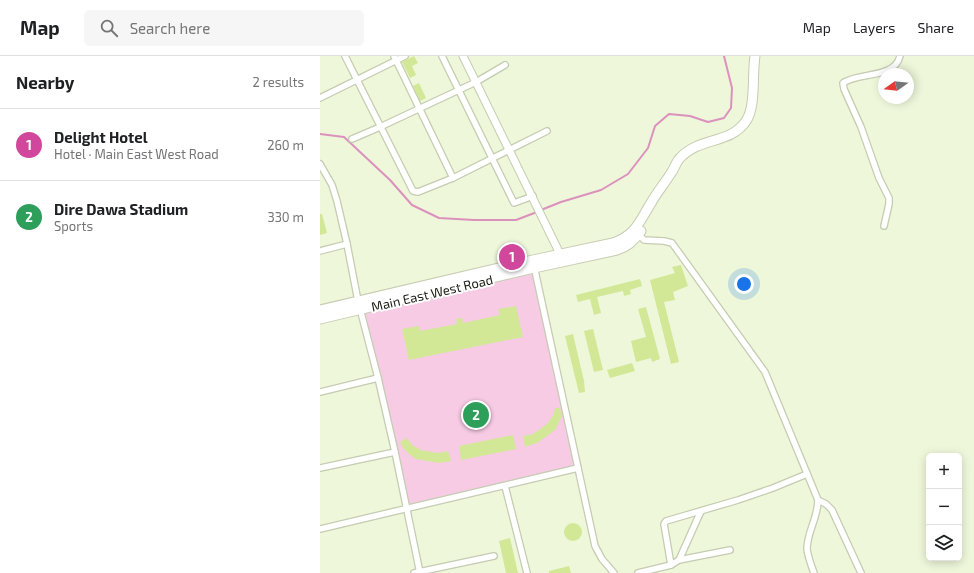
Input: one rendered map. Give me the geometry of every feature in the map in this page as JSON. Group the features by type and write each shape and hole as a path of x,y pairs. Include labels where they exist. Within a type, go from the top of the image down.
{"main road":[{"name":"Main East West Road","path":"320,310 359,305 533,264 622,248 632,241 637,232 647,221 656,195 673,171 679,159 684,154 702,143 727,136 736,131 746,121 752,108 753,68 755,56"},
{"name":"Main East West Road","path":"320,319 359,305"}],"street":[{"path":"345,56 412,190 418,192 453,178 547,131"},
{"path":"320,98 357,80 395,58 405,56"},
{"path":"442,56 514,203 533,196"},
{"path":"463,56 533,196 562,258"},
{"path":"884,226 889,198 879,178 861,127 844,89 843,83 852,78 885,72 895,65 900,56"},
{"path":"395,58 453,178"},
{"path":"352,139 476,82 505,65"},
{"path":"320,164 322,170 332,184 347,244 359,305 395,452 418,573 494,556"},
{"path":"637,232 646,241 664,240 672,243 765,372 818,500 818,510 808,539 807,549 814,573"},
{"path":"320,251 347,244"},
{"path":"533,264 595,546 602,559 614,573"},
{"path":"320,392 378,378"},
{"path":"320,468 395,452"},
{"path":"320,530 578,468"},
{"path":"671,565 664,522 752,495 807,474"},
{"path":"505,486 527,573"},
{"path":"818,500 826,504 832,510 861,573"},
{"path":"679,560 701,511"},
{"path":"638,573 671,565 679,560 730,550"}],"shaded area":[{"path":"534,268 578,468 407,510 360,310"}],"building":[{"path":"414,56 418,63 412,66 416,75 410,78 402,62"},
{"path":"419,83 426,98 420,101 413,86"},
{"path":"320,214 322,214 327,233 320,235"},
{"path":"681,265 688,286 673,292 675,300 664,302 679,362 671,364 650,280 675,273 672,267"},
{"path":"640,279 642,286 630,290 631,294 624,296 623,291 597,297 601,313 594,315 590,299 578,302 576,295"},
{"path":"516,306 523,337 409,360 402,329 419,326 420,331 457,324 456,319 462,318 463,323 500,315 498,309"},
{"path":"646,307 660,359 652,362 651,358 636,362 631,341 646,337 638,309"},
{"path":"593,329 603,370 594,372 584,331"},
{"path":"573,334 584,381 585,392 579,393 565,336"},
{"path":"632,363 635,371 610,378 607,370"},
{"path":"555,408 560,408 562,416 555,430 537,443 525,447 523,436 533,434 547,424 553,416"},
{"path":"513,435 516,449 461,460 459,446"},
{"path":"407,438 412,445 421,450 438,453 448,451 451,461 439,463 416,459 403,448 400,442"},
{"path":"573,523 579,526 582,532 579,538 573,541 567,538 564,532 567,526"},
{"path":"510,538 518,573 506,573 499,541"},
{"path":"569,566 571,573 549,573 549,571"}],"waterway":[{"path":"541,210 561,202 601,190 628,174 648,148 655,126 669,114 690,116 708,122 724,118 731,108 732,88 724,56"},
{"path":"320,134 344,137 390,180 412,205 439,218 516,220 537,212"}],"place":[{"name":"Delight Hotel","path":"512,257"},
{"name":"Dire Dawa Stadium","path":"476,415"}]}
